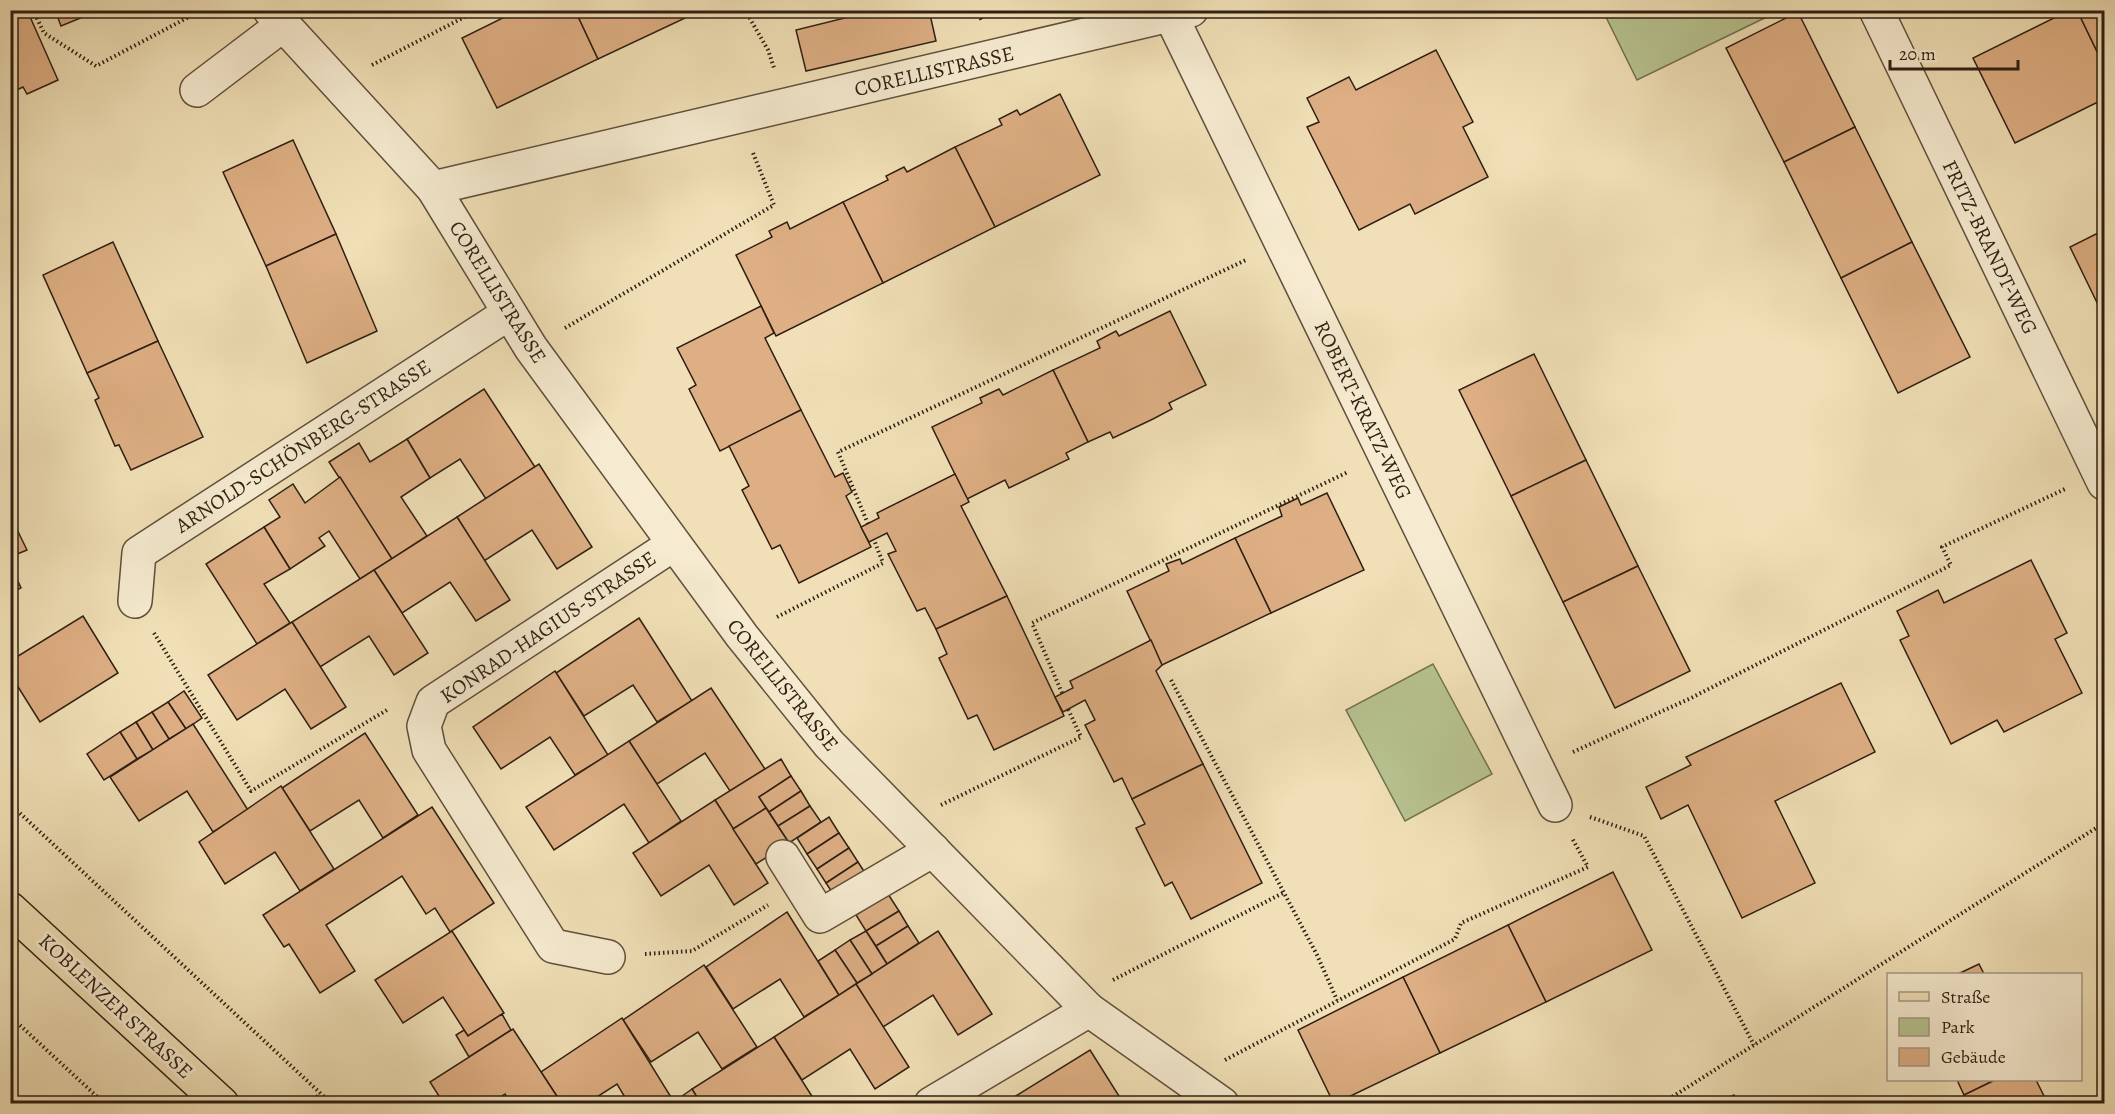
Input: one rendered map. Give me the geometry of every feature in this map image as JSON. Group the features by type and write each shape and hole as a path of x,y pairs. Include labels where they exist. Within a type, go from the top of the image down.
{"main road":[{"name":"KOBLENZER STRASSE","path":"10,909 212,1100"}],"street":[{"name":"FRITZ-BRANDT-WEG","path":"1876,10 2102,478"},
{"name":"CORELLISTRASSE","path":"432,188 1181,13"},
{"name":"ROBERT-KRATZ-WEG","path":"1181,13 1282,243 1555,805"},
{"name":"CORELLISTRASSE","path":"277,17 432,188 531,348 742,636 829,744 1083,1004 1222,1104"},
{"path":"197,90 277,17"},
{"name":"ARNOLD-SCHÖNBERG-STRASSE","path":"135,601 139,553 509,314"},
{"name":"KONRAD-HAGIUS-STRASSE","path":"608,957 553,946 429,750 424,737 426,715 433,702 674,544"},
{"path":"783,857 820,916 933,850"},
{"path":"931,1104 1083,1004"}],"path":[{"path":"33,10 44,33 96,66 202,10"},
{"path":"337,83 478,10"},
{"path":"745,10 768,50 788,105"},
{"path":"531,348 774,205 756,162"},
{"path":"868,524 838,452 1282,243"},
{"path":"1062,693 1032,623 1384,454"},
{"path":"1537,769 1691,698 1951,565 1942,547 2102,478"},
{"path":"742,636 883,563 874,540"},
{"path":"135,601 250,791 388,710 426,715"},
{"path":"1172,680 1337,1000"},
{"path":"905,822 1080,737 1068,709"},
{"path":"10,804 332,1104"},
{"path":"1190,1079 1455,939 1461,923 1588,867 1555,805"},
{"path":"1555,805 1644,836 1754,1045"},
{"path":"1661,1104 2104,823"},
{"path":"608,957 692,951 800,885"},
{"path":"1083,1004 1283,893"},
{"path":"10,1016 105,1104"},
{"path":"312,1104 320,1093"}],"green space":[{"path":"1603,11 1779,11 1637,80"},
{"path":"1433,664 1492,774 1405,821 1346,710"}],"building":[{"path":"10,10 27,10 58,80 27,94 23,87 10,93"},
{"path":"55,10 100,10 61,26"},
{"path":"519,10 575,10 598,59 497,108 462,38"},
{"path":"575,10 700,10 700,11 598,59"},
{"path":"877,10 929,10 936,41 806,71 796,30"},
{"path":"2070,10 2077,10 2104,66 2104,99 2015,143 1973,58"},
{"path":"2077,10 2104,10 2104,66"},
{"path":"1798,12 1855,127 1784,162 1726,48"},
{"path":"1436,50 1473,122 1463,127 1488,177 1415,214 1410,204 1359,230 1307,127 1319,122 1307,98 1349,77 1356,90"},
{"path":"1060,94 1100,175 995,227 955,147 1002,125 999,119 1017,110 1020,115"},
{"path":"1855,127 1912,242 1841,278 1784,162"},
{"path":"293,140 336,234 266,266 223,172"},
{"path":"955,147 995,227 883,283 843,202 888,180 886,176 904,167 907,172"},
{"path":"843,202 883,283 776,336 736,255 772,237 769,231 787,222 790,229"},
{"path":"2104,230 2104,317 2070,247"},
{"path":"336,234 377,331 307,363 266,266"},
{"path":"113,242 158,341 87,373 43,275"},
{"path":"1912,242 1970,357 1898,393 1841,278"},
{"path":"761,306 774,333 765,338 801,410 720,451 689,389 696,385 677,348"},
{"path":"1170,311 1206,385 1169,403 1172,409 1153,419 1113,438 1110,432 1088,442 1053,370 1100,348 1097,341 1116,331 1119,336"},
{"path":"158,341 203,437 131,470 119,445 115,446 95,400 99,398 87,373"},
{"path":"1534,354 1586,460 1511,496 1459,390"},
{"path":"1053,370 1088,442 1066,453 1069,459 1009,488 1005,480 967,499 932,427 982,403 980,398 999,389 1003,395"},
{"path":"484,389 535,467 486,499 460,459 430,478 407,439"},
{"path":"801,410 835,477 843,473 852,492 846,496 871,547 799,583 780,545 772,549 742,490 749,486 729,446"},
{"path":"407,439 430,478 401,497 427,536 392,559 329,462 359,443 370,462"},
{"path":"1586,460 1638,566 1563,602 1511,496"},
{"path":"539,464 592,547 557,569 532,530 484,561 457,517"},
{"path":"955,474 969,502 961,506 1007,596 936,629 925,608 917,611 888,554 896,551 887,533 869,542 861,527 879,518 877,513"},
{"path":"340,477 392,559 360,579 329,531 319,538 325,546 290,569 264,527 280,517 269,500 293,484 305,503"},
{"path":"1327,493 1364,570 1271,613 1235,538 1282,516 1279,507 1298,498 1301,505"},
{"path":"10,515 27,550 10,557"},
{"path":"457,517 510,600 476,621 450,582 402,613 374,570"},
{"path":"264,527 290,569 264,584 290,623 257,644 206,564"},
{"path":"1235,538 1271,613 1162,665 1127,591 1169,571 1166,564 1180,559 1182,564"},
{"path":"2031,560 2067,633 2055,639 2082,693 2004,732 1997,720 1951,744 1900,640 1909,636 1897,611 1938,590 1944,603"},
{"path":"10,564 21,588 10,593"},
{"path":"1638,566 1690,671 1615,708 1563,602"},
{"path":"374,570 428,653 394,675 369,636 320,667 292,622"},
{"path":"1007,596 1064,716 994,750 977,715 968,719 939,658 947,654 936,629"},
{"path":"83,616 118,673 40,722 10,674 10,661"},
{"path":"639,618 692,701 657,722 633,685 584,716 556,673"},
{"path":"292,622 346,707 311,729 285,689 237,720 208,675"},
{"path":"1151,640 1162,665 1156,671 1203,764 1132,799 1122,778 1114,782 1085,725 1095,720 1085,700 1063,712 1055,697 1073,688 1070,681"},
{"path":"555,671 608,755 575,775 550,737 501,769 473,727"},
{"path":"1841,683 1875,752 1775,801 1815,883 1742,918 1688,805 1661,819 1646,787 1691,765 1686,757"},
{"path":"711,688 765,769 730,791 705,753 657,784 629,741"},
{"path":"184,691 202,718 186,729 168,702"},
{"path":"168,702 186,729 169,739 152,712"},
{"path":"152,712 169,739 153,750 136,722"},
{"path":"136,722 153,750 137,759 120,732"},
{"path":"193,724 248,810 213,832 187,791 139,821 110,777"},
{"path":"120,732 137,759 104,780 87,754"},
{"path":"365,733 418,815 383,838 359,800 310,831 282,788"},
{"path":"629,741 681,821 649,843 624,804 554,850 526,807"},
{"path":"781,759 791,776 759,797 766,808 733,829 715,800"},
{"path":"1203,764 1262,883 1191,919 1172,882 1165,886 1136,828 1145,824 1132,799"},
{"path":"791,776 801,791 769,812 759,797"},
{"path":"281,786 334,869 300,891 275,852 225,884 199,842"},
{"path":"801,791 810,806 778,826 769,812"},
{"path":"715,800 768,883 734,905 709,865 661,896 633,853"},
{"path":"810,806 821,822 789,843 778,826"},
{"path":"432,807 494,903 450,932 435,908 426,914 402,876 326,925 355,971 320,993 289,944 284,947 263,915"},
{"path":"766,808 789,843 756,864 733,829"},
{"path":"829,817 839,833 807,854 797,838"},
{"path":"839,833 849,848 817,869 807,854"},
{"path":"849,848 858,862 826,883 817,869"},
{"path":"858,862 869,879 837,900 826,883"},
{"path":"1613,872 1652,950 1546,1002 1508,925"},
{"path":"888,894 899,911 866,931 856,915"},
{"path":"899,911 908,926 876,946 866,931"},
{"path":"787,912 839,995 804,1017 780,979 733,1009 706,967"},
{"path":"1508,925 1546,1002 1440,1053 1403,977"},
{"path":"908,926 919,943 887,964 876,946"},
{"path":"452,931 504,1013 468,1036 443,997 403,1023 375,980"},
{"path":"866,931 887,964 872,974 850,940"},
{"path":"938,931 992,1014 958,1035 933,995 883,1027 856,984"},
{"path":"850,940 872,974 857,983 835,950"},
{"path":"835,950 857,983 839,995 818,961"},
{"path":"1979,964 1984,973 1960,973"},
{"path":"704,965 757,1047 722,1069 698,1032 651,1062 623,1020"},
{"path":"1403,977 1440,1053 1334,1104 1298,1030"},
{"path":"856,984 909,1067 875,1089 850,1049 802,1080 774,1037"},
{"path":"502,1014 511,1030 469,1057 456,1035 464,1030 468,1036"},
{"path":"622,1018 674,1102 629,1104 617,1084 586,1104 562,1104 541,1072"},
{"path":"513,1029 562,1104 511,1104 505,1094 490,1104 444,1104 430,1082"},
{"path":"774,1037 817,1104 701,1104 692,1089"},
{"path":"1090,1050 1124,1104 1007,1104 1006,1102"},
{"path":"1957,1081 1993,1081 1964,1095"},
{"path":"1993,1081 2036,1081 2048,1104 1968,1104 1964,1095"},
{"path":"692,1089 701,1104 671,1104 674,1102"},
{"path":"1734,1095 1738,1104 1716,1104"}]}
